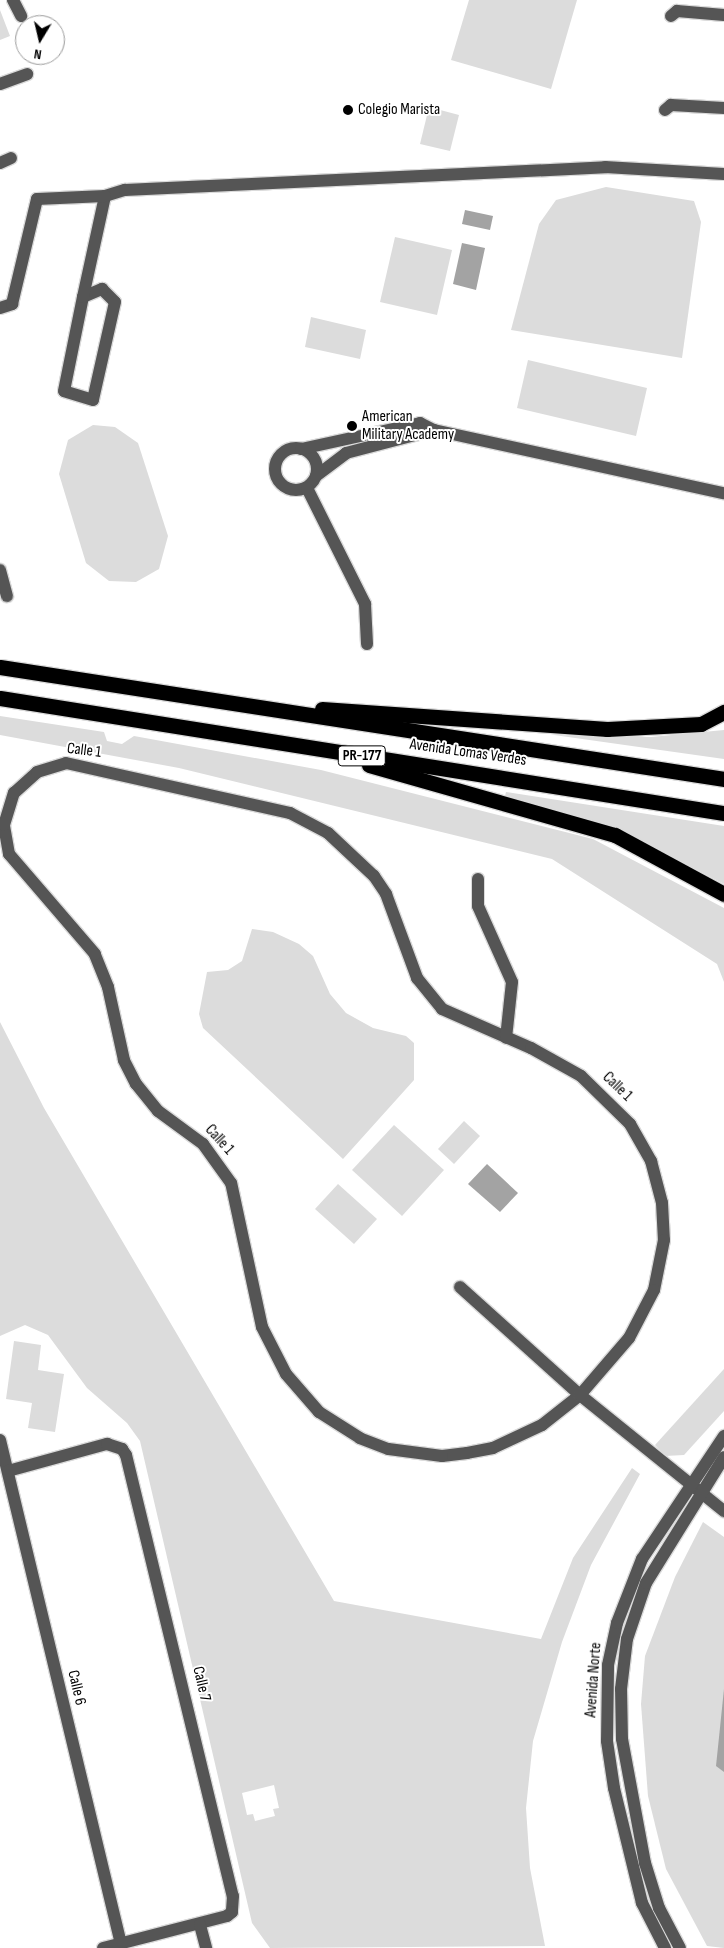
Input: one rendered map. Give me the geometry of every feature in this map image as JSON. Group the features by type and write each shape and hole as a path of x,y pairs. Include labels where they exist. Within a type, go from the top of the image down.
{"highway":[{"name":"Avenida Lomas Verdes","path":"0,667 724,778"},
{"name":"Avenida Lomas Verdes","path":"0,698 280,744 560,784 724,813"},
{"path":"271,709 367,709 607,730 724,722"},
{"path":"701,724 724,712"},
{"path":"280,744 372,766 615,835 724,894"}],"street":[{"path":"13,0 21,15"},
{"path":"671,16 677,11 724,15"},
{"path":"0,84 27,74"},
{"path":"665,110 671,105 724,108"},
{"path":"0,308 12,304 37,198 105,196 125,190 605,167 724,174"},
{"path":"83,297 102,289 115,302 93,400 64,391 83,297 105,196"},
{"path":"307,488 286,489 274,472 281,453 420,423 434,430 724,493"},
{"path":"307,488 316,476 346,452 424,436 434,430"},
{"path":"302,448 316,463 316,476"},
{"path":"307,488 365,604 367,644"},
{"path":"0,570 7,596"},
{"name":"Calle 1","path":"66,763 309,821 348,847 374,876 386,894 409,962 428,995 457,1018 555,1061 600,1091 642,1141 658,1182 664,1240 654,1290 629,1338 580,1395 519,1438 493,1448 442,1456 379,1447 343,1429 301,1393 286,1374 262,1327 231,1183 203,1144 158,1111 136,1084 124,1060 108,987 95,954 9,854 4,825 14,792 37,772 66,763"},
{"path":"478,878 478,906 512,982 506,1038"},
{"path":"460,1287 580,1395 699,1493 724,1511"},
{"name":"Avenida Norte","path":"665,1948 642,1903 616,1796 607,1741 607,1684 612,1641 626,1595 642,1559 689,1484 724,1436"},
{"name":"Calle 6","path":"0,1440 121,1944"},
{"name":"Calle 7","path":"8,1471 106,1444 122,1449 126,1455 234,1896 232,1912 200,1924 103,1948"},
{"name":"Avenida Norte","path":"680,1948 659,1908 646,1863 622,1739 621,1689 627,1639 646,1583 699,1493 724,1457"},
{"path":"200,1924 206,1948"}],"shaded area":[{"path":"469,0 577,0 551,89 451,60"},
{"path":"0,10 10,36 0,40"},
{"path":"429,107 459,115 450,151 420,144"},
{"path":"606,187 694,201 701,222 682,358 511,330 539,224 556,200"},
{"path":"465,210 493,216 490,230 462,224"},
{"path":"395,237 452,250 437,315 380,302"},
{"path":"462,243 485,248 476,290 453,284"},
{"path":"311,317 366,330 360,359 305,347"},
{"path":"528,360 647,388 636,436 517,408"},
{"path":"93,425 115,427 138,443 168,536 159,569 136,582 109,581 86,563 59,474 68,440"},
{"path":"0,716 104,732 107,741 122,744 134,736 321,770 593,839 724,908 724,982 717,964 552,859 179,768 0,735"},
{"path":"724,730 724,759 554,735 651,737"},
{"path":"506,792 724,826 724,884 614,827 505,796"},
{"path":"252,929 273,932 299,944 313,956 330,994 346,1013 373,1028 406,1036 414,1043 414,1080 343,1159 203,1028 199,1014 207,972 228,970 242,961"},
{"path":"0,1022 44,1108 334,1601 541,1639 573,1558 632,1468 640,1474 591,1565 562,1642 533,1741 526,1808 530,1868 545,1946 270,1948 252,1923 140,1441 127,1423 87,1388 48,1335 25,1325 0,1336","holes":["274,1785 279,1808 273,1809 275,1816 255,1821 253,1814 247,1815 242,1793"]},
{"path":"464,1121 480,1136 454,1164 438,1149"},
{"path":"394,1125 444,1170 402,1216 352,1170"},
{"path":"487,1164 518,1193 500,1212 468,1184"},
{"path":"338,1184 377,1219 354,1244 315,1209"},
{"path":"14,1341 41,1345 38,1370 64,1374 55,1432 28,1428 32,1403 6,1399"},
{"path":"724,1369 724,1411 684,1455 665,1456 655,1445"},
{"path":"703,1522 724,1537 724,1948 707,1946 666,1869 648,1796 641,1704 645,1656 675,1577"},
{"path":"724,1689 724,1772 716,1766"}],"place":[{"name":"Colegio Marista","path":"348,110"},
{"name":"American Military Academy","path":"352,426"}]}
